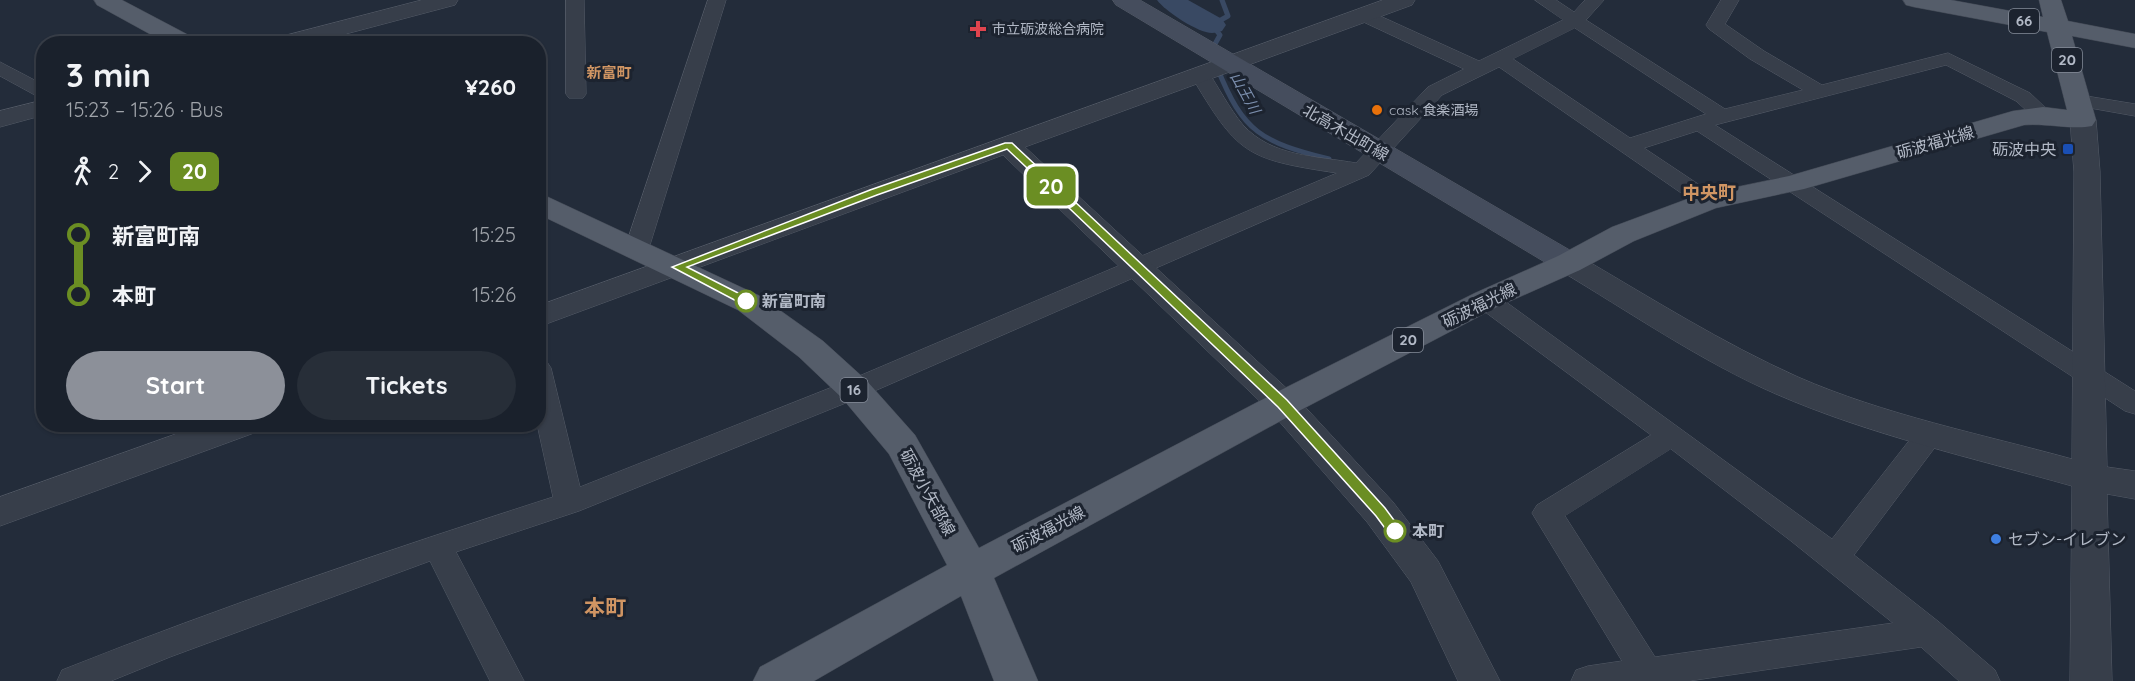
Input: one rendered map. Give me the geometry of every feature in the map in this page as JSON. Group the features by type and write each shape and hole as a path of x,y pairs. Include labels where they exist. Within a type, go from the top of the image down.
{"main road":[{"path":"105,0 172,36"},
{"name":"北高木出町線","path":"1124,0 1228,63 1370,161 1569,263"},
{"name":"66","path":"1914,0 2135,42"},
{"name":"20","path":"2050,0 2081,110"},
{"name":"砺波福光線","path":"775,681 971,571 1283,404 1486,300 1569,263 1623,234 1708,201 1794,183 2022,117 2081,110"},
{"name":"砺波小矢部線","path":"546,207 749,303 811,349 854,389 902,445 971,571 1016,681"}],"street":[{"path":"310,36 447,0"},
{"path":"575,0 576,94"},
{"path":"637,248 717,0"},
{"path":"546,314 873,192 1200,74 1362,9 1404,0"},
{"path":"1544,0 1722,116"},
{"path":"74,681 158,647 438,546 569,503 854,389 1138,268 1370,161 1435,91 1575,21 1595,0"},
{"path":"1730,0 1715,25 1757,55 1819,91"},
{"path":"1362,9 1489,63 1628,146 1708,201"},
{"path":"1628,146 1722,116 1948,59 2023,98 2043,115"},
{"path":"0,68 36,89"},
{"path":"1200,74 1231,123 1247,140 1264,152 1370,161"},
{"path":"0,119 36,109"},
{"path":"2091,681 2087,172 2081,110 2135,110"},
{"path":"1699,123 2135,404"},
{"path":"1008,145 1283,404 1380,512 1425,572 1479,681"},
{"path":"1569,263 1694,337 1786,385 1857,413 1929,435 2091,478 2135,485"},
{"path":"1486,300 1835,557 1928,632 1983,681"},
{"path":"546,403 569,503"},
{"path":"0,512 220,432"},
{"path":"1835,557 1929,435"},
{"path":"1647,672 1547,513 1671,436"},
{"path":"438,546 507,681"},
{"path":"1588,681 1928,632"}],"waterway":[{"path":"1171,0 1212,25"},
{"name":"山王川","path":"1211,51 1220,35 1212,25 1228,16 1222,0"},
{"name":"山王川","path":"1217,67 1236,107 1246,121 1258,131 1287,147 1329,159"}],"bus line":[{"name":"20","path":"746,301 677,267 873,192 1008,145 1283,404 1395,531"}],"place":[{"name":"市立砺波総合病院","path":"978,29"},
{"name":"cask 食楽酒場","path":"1377,110"},
{"name":"砺波中央","path":"2068,149"},
{"name":"新富町南","path":"746,301"},
{"name":"本町","path":"1395,531"},
{"name":"セブン-イレブン","path":"1996,539"}],"district":[{"name":"新富町","path":"609,73"},
{"name":"中央町","path":"1709,193"},
{"name":"本町","path":"605,608"}]}
